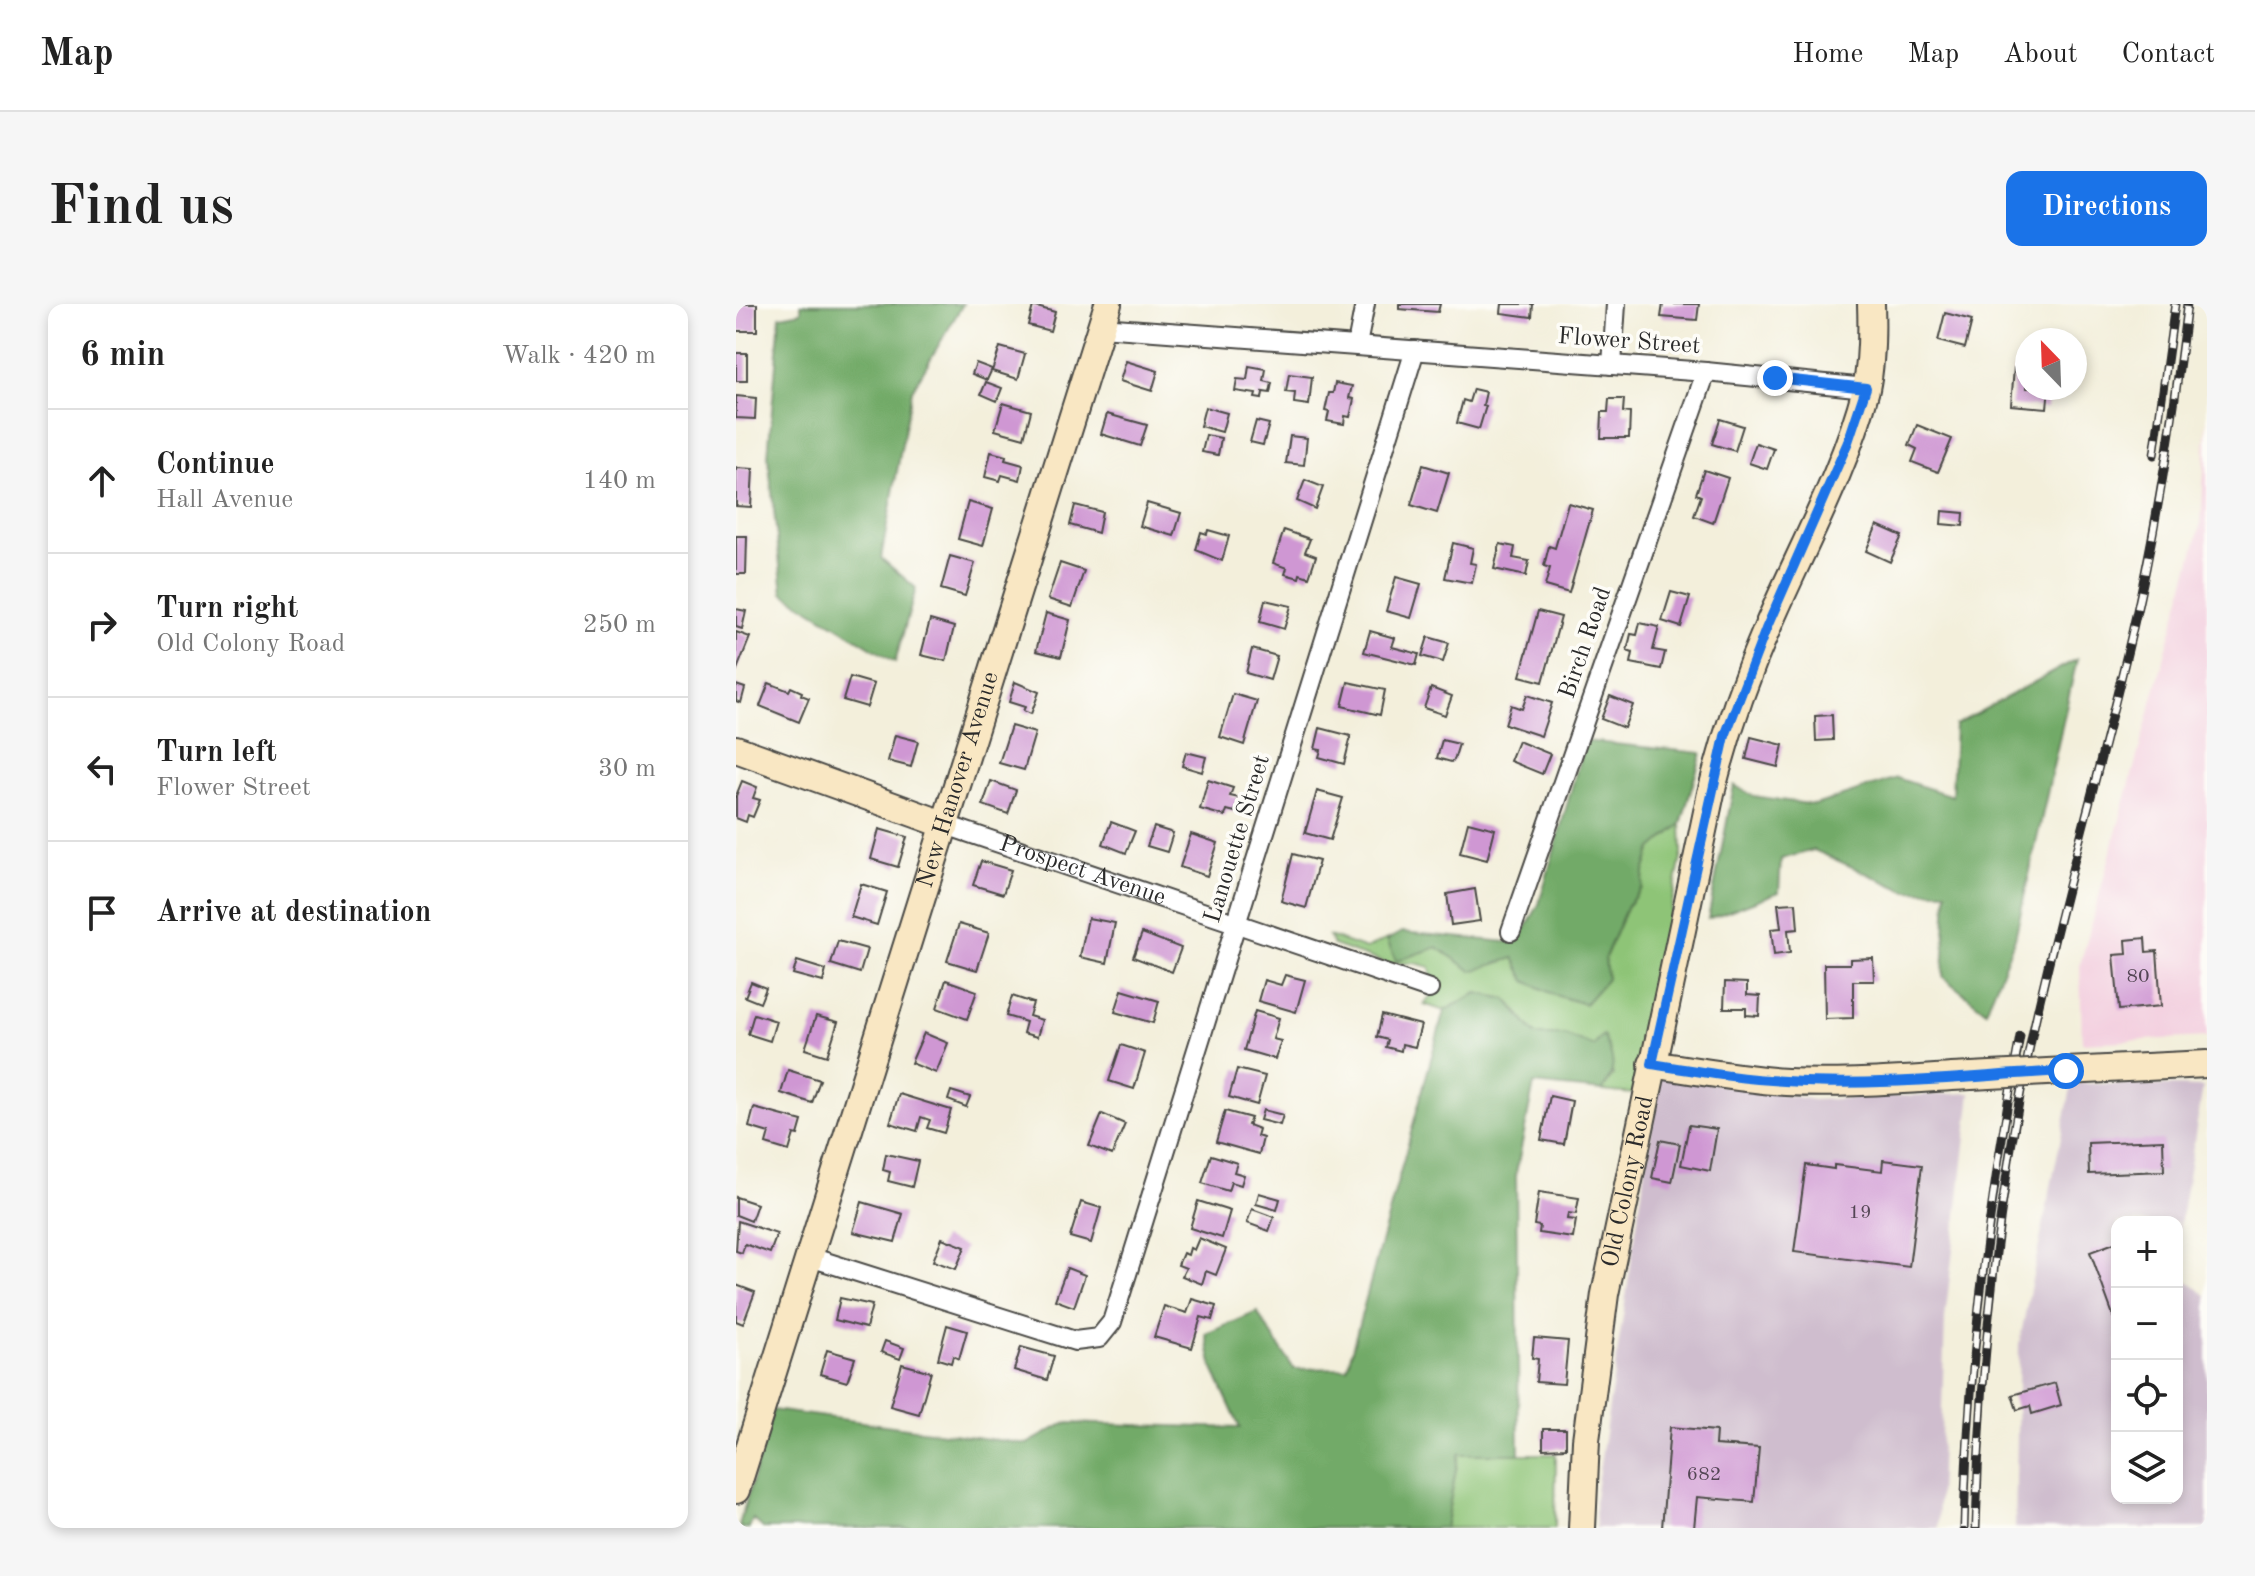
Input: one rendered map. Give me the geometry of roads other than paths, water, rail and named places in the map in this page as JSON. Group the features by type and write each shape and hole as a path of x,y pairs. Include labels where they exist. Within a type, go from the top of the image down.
{"main road":[{"name":"Old Colony Road","path":"1582,1528 1586,1440 1595,1359 1652,1064 1707,808 1725,736 1766,629 1848,442 1866,388 1872,346 1871,304"},
{"name":"New Hanover Avenue","path":"736,1490 1105,316"},
{"name":"Prospect Avenue","path":"736,749 946,825"},
{"path":"1652,1064 1735,1078 1846,1082 2207,1064"}],"street":[{"path":"1357,345 1365,304"},
{"path":"1612,365 1616,304"},
{"name":"Flower Street","path":"1105,316 1357,345 1706,372 1866,388"},
{"name":"Lanouette Street","path":"810,1257 1075,1341 1099,1338 1112,1322 1415,350"},
{"name":"Birch Road","path":"1511,931 1706,372"},
{"name":"Prospect Avenue","path":"946,825 1429,989"}],"railway":[{"path":"2154,455 2175,304"},
{"path":"1976,1528 1987,1341 2010,1154 2044,982 2149,554 2187,304"},
{"path":"1964,1528 1975,1342 1999,1158 2020,1036"}]}
